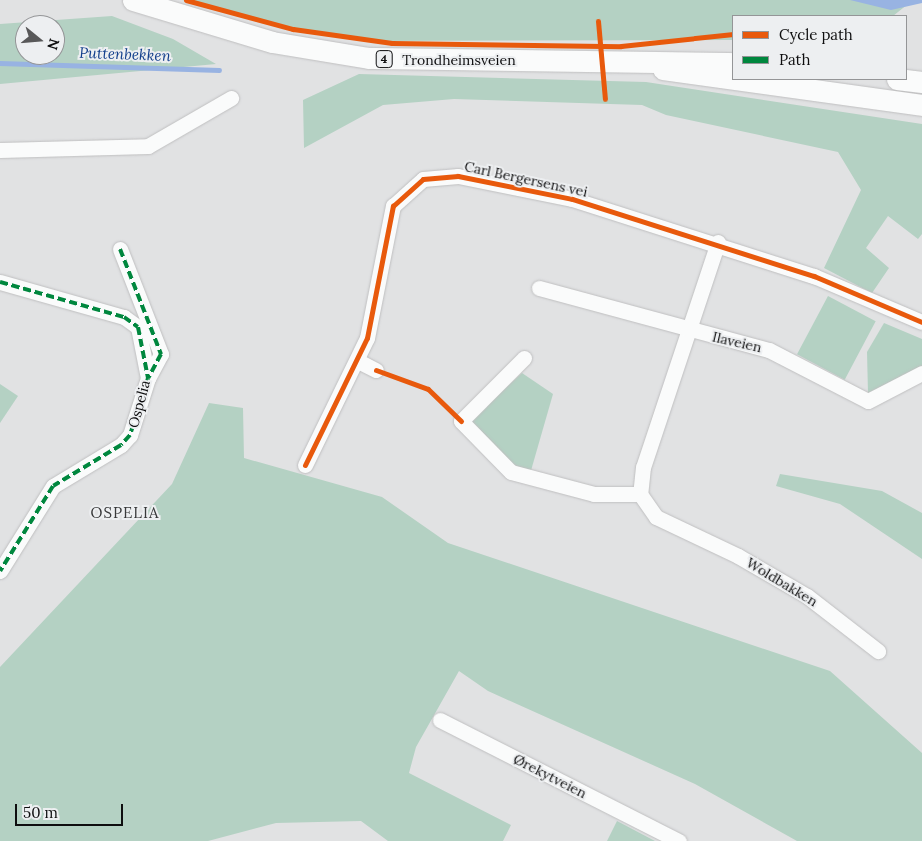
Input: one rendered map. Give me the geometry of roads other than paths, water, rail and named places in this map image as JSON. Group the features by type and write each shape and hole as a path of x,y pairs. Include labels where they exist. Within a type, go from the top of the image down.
{"highway":[{"name":"Trondheimsveien","path":"133,0 272,42 349,56 643,65 732,63"},
{"name":"Trondheimsveien","path":"643,65 691,76 922,105"},
{"path":"905,80 922,82"}],"street":[{"path":"0,150 148,146 230,98"},
{"name":"Carl Bergersens vei","path":"304,465 358,361 373,316 386,226 393,206 422,179 458,176 572,199 718,242 814,276 922,322"},
{"path":"524,358 461,421 511,472 594,494 640,494 643,467 686,330 718,242"},
{"path":"120,248 161,354 148,378"},
{"name":"Ospelia","path":"0,282 124,318 138,327 148,378 130,434 121,445 53,486 0,571"},
{"name":"Ilaveien","path":"539,288 686,330 769,350 868,402 922,373"},
{"path":"358,361 376,370"},
{"name":"Woldbakken","path":"640,494 656,517 738,556 807,596 878,651"},
{"name":"Ørekytveien","path":"440,720 658,836 679,841"}],"water":[{"path":"850,0 922,0 922,3 891,10"}],"waterway":[{"name":"Puttenbekken","path":"0,63 219,70"}],"district":[{"name":"OSPELIA","path":"125,513"}]}
